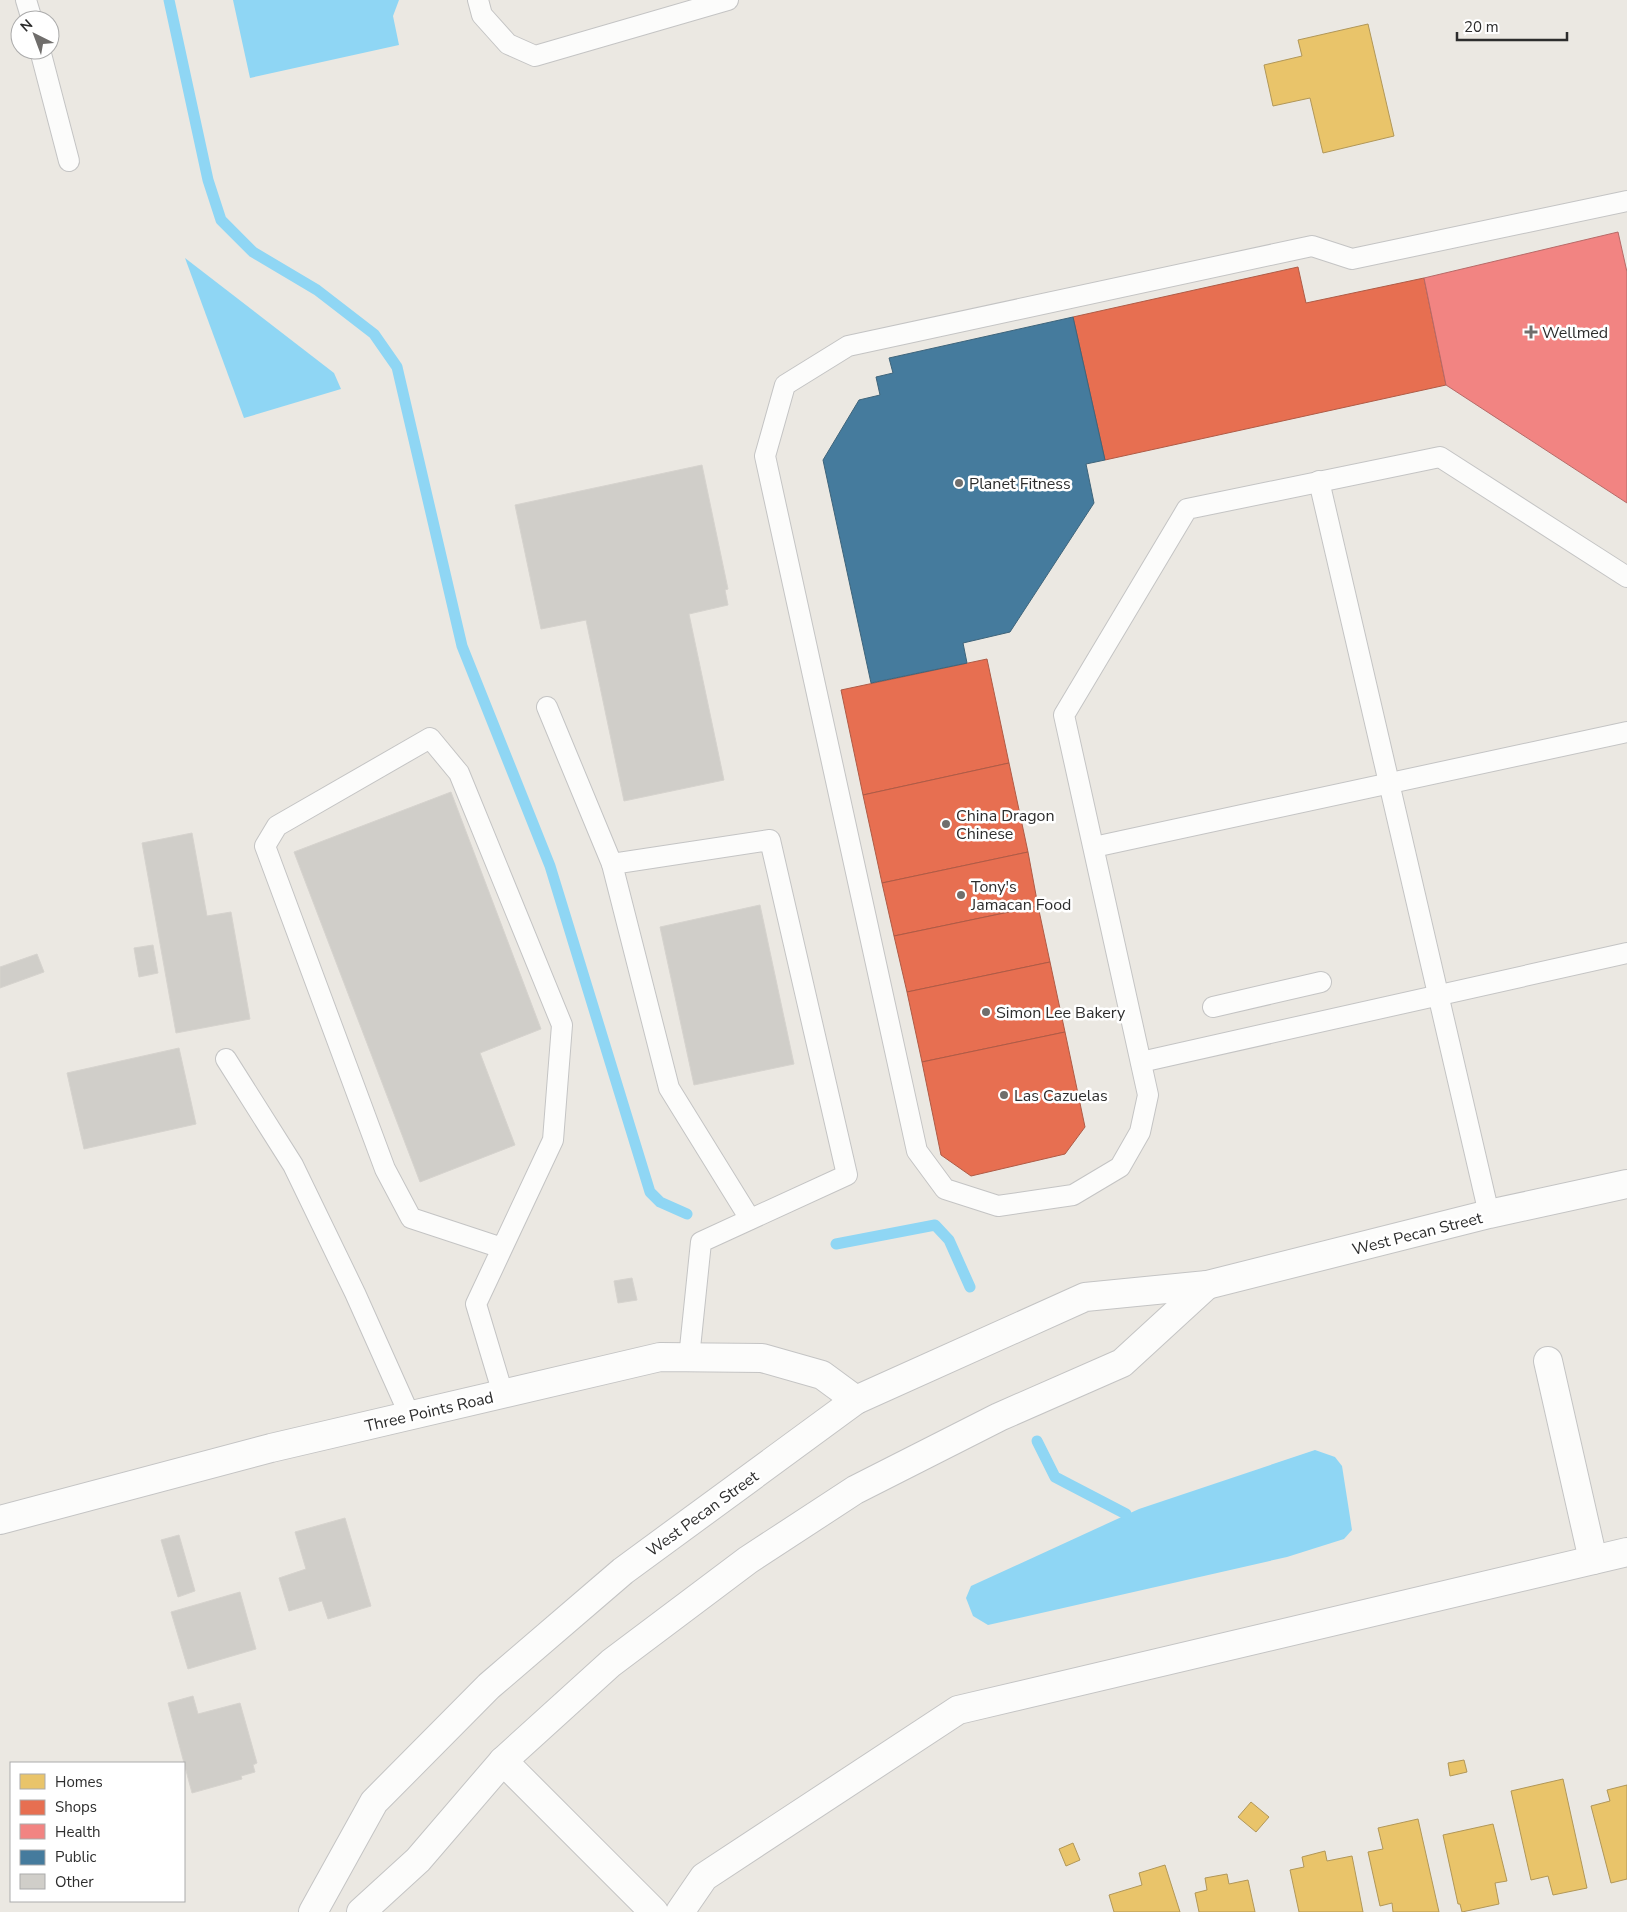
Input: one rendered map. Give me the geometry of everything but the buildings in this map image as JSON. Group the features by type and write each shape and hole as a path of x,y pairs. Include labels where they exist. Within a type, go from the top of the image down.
{"main road":[{"name":"West Pecan Street","path":"313,1912 374,1802 489,1686 623,1571 856,1400 1086,1297 1207,1285 1489,1214 1627,1184"},
{"name":"West Pecan Street","path":"360,1912 418,1860 504,1760 612,1663 748,1560 855,1490 999,1417 1122,1363 1207,1285"},
{"name":"Three Points Road","path":"0,1520 271,1448 660,1357 762,1358 822,1376 856,1400"},
{"path":"1548,1361 1594,1560"},
{"path":"680,1912 704,1877 958,1710 1627,1552"},
{"path":"504,1760 654,1912"}],"lane":[{"path":"478,0 482,14 508,44 535,56 728,0"},
{"path":"43,60 69,161"},
{"path":"1627,201 1352,259 1312,246 857,344 848,346 785,385 765,456 917,1151 945,1189 998,1206 1073,1195 1120,1167 1140,1132 1148,1095 1064,715 1187,509 1440,457 1627,577"},
{"path":"1319,481 1489,1214"},
{"path":"547,707 612,864 669,1088 750,1219"},
{"path":"1094,847 1627,732"},
{"path":"502,1248 411,1218 385,1169 265,846 277,826 430,738 459,773 562,1025 553,1140 476,1304 503,1394"},
{"path":"612,864 770,840 847,1174 700,1242 689,1358"},
{"path":"1141,1062 1627,954"},
{"path":"1213,1007 1321,982"},
{"path":"226,1060 293,1165 355,1293 410,1416"}],"water":[{"path":"233,0 399,0 393,16 399,45 250,78"},
{"path":"185,258 334,373 341,389 244,418"},
{"path":"1315,1450 1335,1457 1342,1466 1352,1530 1344,1539 1287,1557 988,1625 973,1616 966,1598 971,1586 1139,1509"}],"waterway":[{"path":"169,0 208,180 221,220 253,252 317,290 374,334 397,367 462,646 550,866 650,1192 660,1202 687,1214"},
{"path":"836,1244 935,1225 949,1240 970,1287"},
{"path":"1037,1441 1055,1477 1126,1514"}],"place":[{"name":"Wellmed","path":"1531,332"},
{"name":"Planet Fitness","path":"959,483"},
{"name":"China Dragon Chinese","path":"946,824"},
{"name":"Tony's Jamacan Food","path":"961,895"},
{"name":"Simon Lee Bakery","path":"986,1012"},
{"name":"Las Cazuelas","path":"1004,1095"}]}
